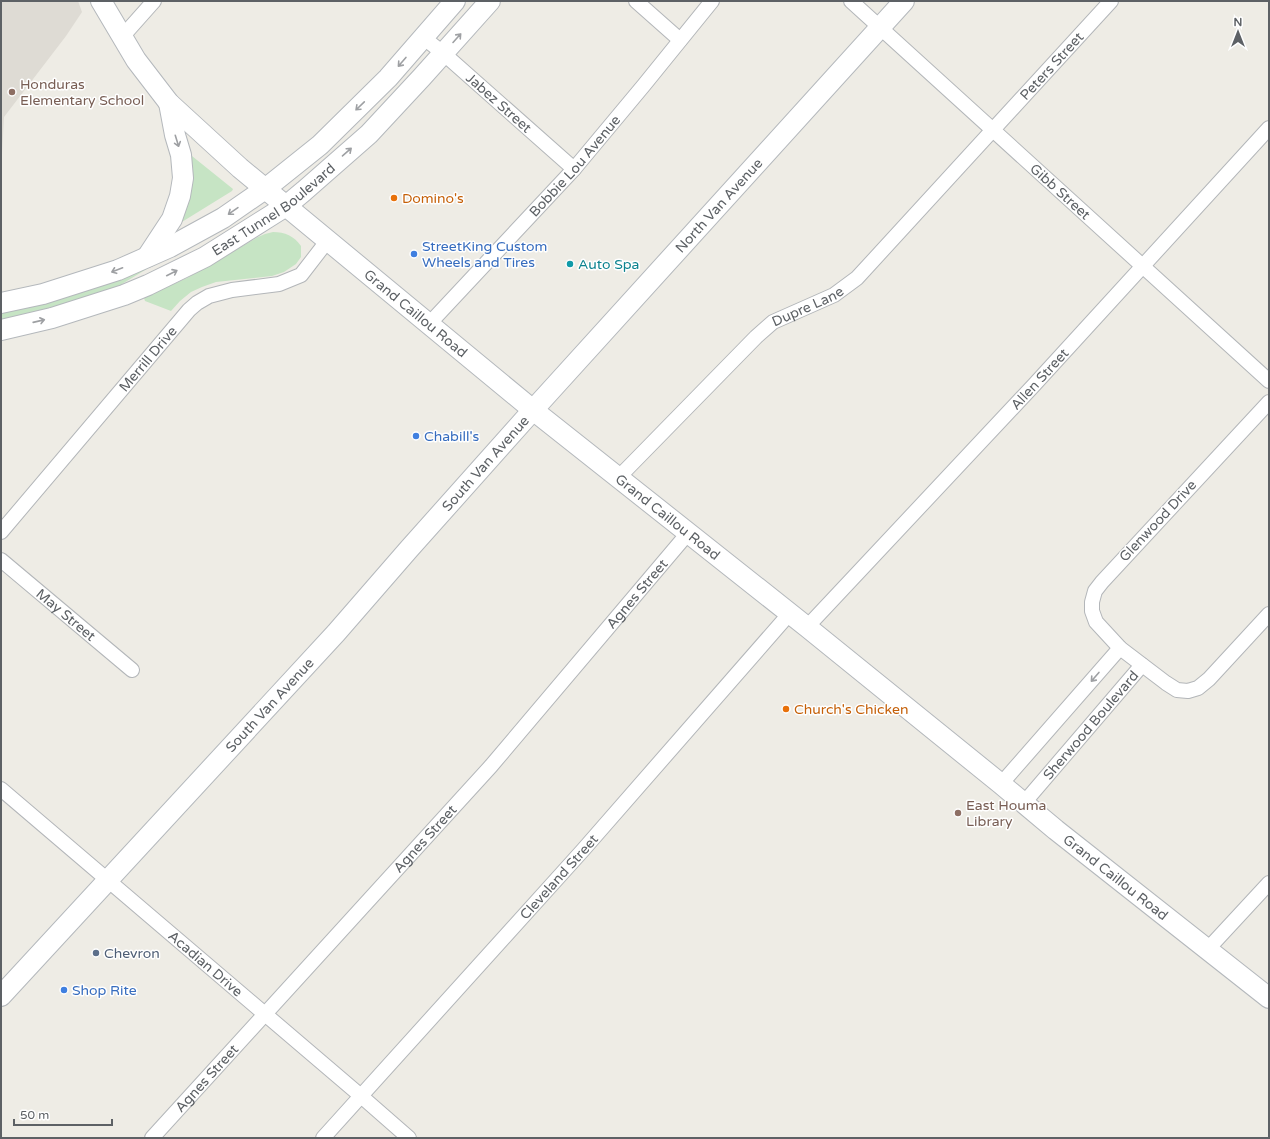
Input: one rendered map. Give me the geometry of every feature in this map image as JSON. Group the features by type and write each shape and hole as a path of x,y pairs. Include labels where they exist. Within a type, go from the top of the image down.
{"main road":[{"name":"Grand Caillou Road","path":"101,1 136,60 169,103 240,168 533,410 618,478 689,532 1001,784 1023,804 1269,998"},
{"name":"East Tunnel Boulevard","path":"1,303 43,294 118,270 170,247 223,218 265,189 320,145 388,78 456,1"},
{"name":"East Tunnel Boulevard","path":"1,330 52,318 124,295 148,285 204,257 286,206 369,134 490,1"},
{"name":"North Van Avenue","path":"533,410 904,1"},
{"path":"147,258 172,219 180,196 183,178 181,156 175,136 169,103"},
{"name":"South Van Avenue","path":"1,996 336,633 533,410"}],"street":[{"path":"122,37 154,1"},
{"path":"636,1 680,40"},
{"name":"Bobbie Lou Avenue","path":"429,324 574,169 644,86 712,1"},
{"name":"Gibb Street","path":"851,1 1269,381"},
{"name":"Peters Street","path":"993,131 1111,1"},
{"name":"Jabez Street","path":"424,38 574,169"},
{"name":"Allen Street","path":"807,627 1034,385 1269,128"},
{"name":"Dupre Lane","path":"618,478 756,337 773,322 834,295 857,278 993,131"},
{"name":"Merrill Drive","path":"1,532 189,310 209,296 232,290 279,284 301,275 328,240"},
{"name":"Glenwood Drive","path":"1269,402 1102,582 1095,591 1092,602 1092,611 1096,622 1120,648 1176,690 1188,691 1198,688 1209,679 1269,614"},
{"name":"Agnes Street","path":"152,1138 491,766 689,532"},
{"name":"May Street","path":"1,560 132,670"},
{"name":"Cleveland Street","path":"323,1138 583,850 790,613"},
{"name":"Sherwood Boulevard","path":"1001,784 1120,648"},
{"name":"Sherwood Boulevard","path":"1023,804 1142,665"},
{"name":"Acadian Drive","path":"1,789 266,1014 409,1138"},
{"path":"1207,950 1269,883"}],"shaded area":[{"name":"Honduras Elementary School","path":"1,1 78,1 82,12 66,36 4,117 1,172"}],"green space":[{"path":"187,152 233,189 177,225"},
{"path":"273,232 289,235 301,246 301,257 296,264 284,272 272,276 216,282 191,292 171,311 145,301 144,298 146,296 187,278 258,237"},
{"path":"155,264 117,287 43,311 1,321 1,310"}],"place":[{"name":"Honduras Elementary School","path":"12,92"},
{"name":"Domino's","path":"394,198"},
{"name":"StreetKing Custom Wheels and Tires","path":"414,254"},
{"name":"Auto Spa","path":"570,264"},
{"name":"Chabill's","path":"416,436"},
{"name":"Church's Chicken","path":"786,709"},
{"name":"East Houma Library","path":"958,813"},
{"name":"Chevron","path":"96,953"},
{"name":"Shop Rite","path":"64,990"}]}
